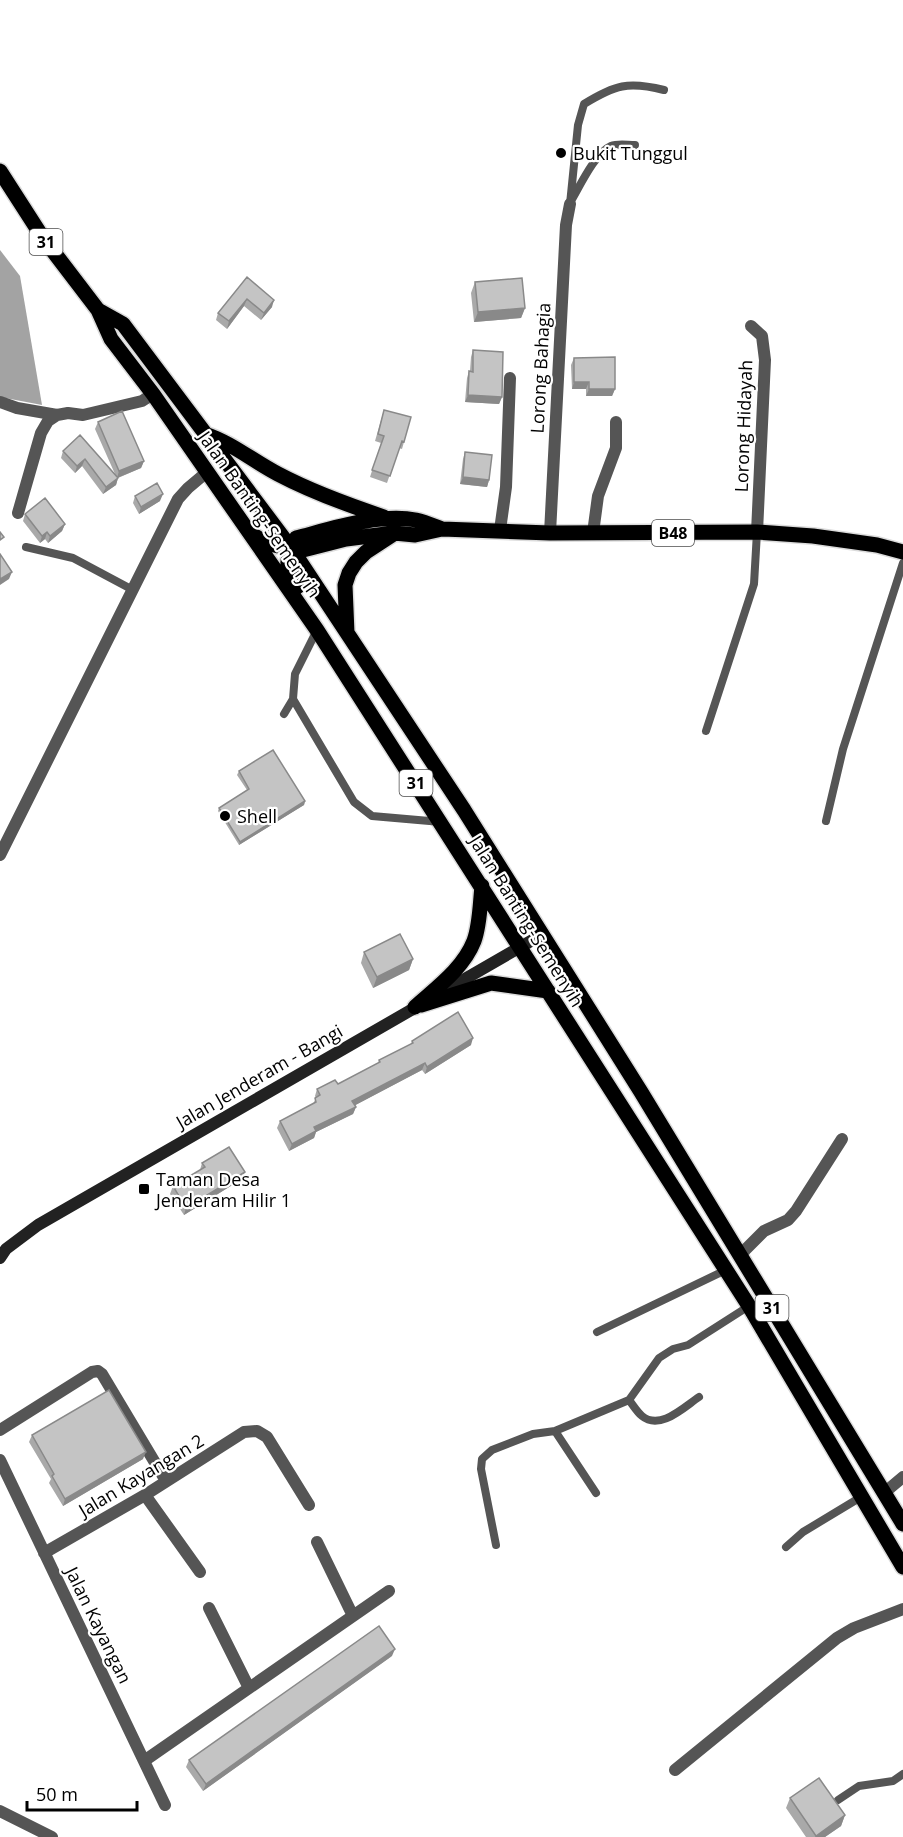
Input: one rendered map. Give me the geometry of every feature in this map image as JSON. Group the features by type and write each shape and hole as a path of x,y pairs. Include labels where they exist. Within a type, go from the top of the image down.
{"main road":[{"name":"Jalan Banting-Semenyih","path":"0,171 43,238 98,310 111,339 153,394 314,624 726,1270 903,1567"},
{"name":"Jalan Banting-Semenyih","path":"98,310 123,324 291,548 543,934 903,1524"},
{"path":"205,434 223,440 277,474 343,504 388,519"},
{"name":"B48","path":"442,529 416,520 388,519 343,526 296,538 291,548 299,551 346,539 394,533 415,535 442,529 550,533 757,532 813,536 877,545 903,552"},
{"path":"248,532 266,543 291,548 287,563 288,572 314,624"},
{"path":"347,633 345,585 349,573 366,552 394,533"},
{"path":"415,1007 452,974 475,940 482,886"},
{"name":"Jalan Jenderam - Bangi","path":"0,1258 6,1249 38,1225 543,934"},
{"path":"415,1007 491,983 549,991"}],"street":[{"name":"Lorong Bahagia","path":"550,533 566,225 570,204"},
{"name":"Lorong Hidayah","path":"752,327 762,336 765,360 757,532"},
{"path":"500,530 506,487 510,378"},
{"path":"0,402 17,408 57,415 68,413 83,416 142,401 153,394"},
{"path":"18,513 41,433 48,421 57,415"},
{"path":"593,533 598,496 616,448 616,422"},
{"path":"0,855 178,499 207,472"},
{"path":"740,1255 765,1231 788,1220 796,1211 842,1139"},
{"path":"0,1430 98,1371 102,1374 166,1481"},
{"name":"Jalan Kayangan 2","path":"44,1553 145,1495 244,1432 256,1431 267,1437 309,1505"},
{"name":"Jalan Kayangan","path":"0,1460 165,1805"},
{"path":"884,1493 903,1477"},
{"path":"145,1495 200,1572"},
{"path":"317,1542 353,1616"},
{"path":"144,1761 389,1591"},
{"path":"209,1608 249,1688"},
{"path":"675,1770 837,1638 854,1628 903,1609"},
{"path":"0,1811 52,1837"}],"lane":[{"path":"570,204 579,125 584,104 606,90 639,84 664,90"},
{"path":"570,204 599,155 608,147 616,144 635,145"},
{"path":"706,731 754,584 757,532"},
{"path":"26,547 73,558 133,590"},
{"path":"826,821 843,749 903,563"},
{"path":"284,714 292,699 295,674 314,624"},
{"path":"292,699 354,802 372,816 441,822"},
{"path":"597,1332 726,1270"},
{"path":"496,1545 481,1469 482,1459 492,1450 533,1434 555,1431 629,1400 659,1358 673,1349 688,1345 748,1306"},
{"path":"629,1400 643,1417 656,1421 669,1418 699,1397"},
{"path":"555,1431 596,1493"},
{"path":"786,1547 803,1532 861,1497"},
{"path":"838,1800 859,1786 893,1781 903,1774"}],"shaded area":[{"path":"0,250 20,276 42,405 0,397"}],"building":[{"path":"247,277 274,300 264,313 247,299 229,321 218,313"},
{"path":"522,278 525,308 478,312 475,282"},
{"path":"473,350 503,352 502,397 468,395 469,371 473,372"},
{"path":"615,357 615,389 589,389 589,382 574,382 574,358"},
{"path":"384,410 411,417 390,476 372,470 384,436 378,434"},
{"path":"122,411 144,461 119,471 98,422"},
{"path":"80,435 118,478 106,487 85,459 77,466 63,451"},
{"path":"465,452 492,455 489,480 463,477"},
{"path":"157,483 163,494 141,507 135,496"},
{"path":"45,498 65,524 50,536 47,532 42,536 25,514"},
{"path":"0,554 12,572 0,579"},
{"path":"273,750 305,801 240,842 219,808 249,789 239,771"},
{"path":"400,934 413,959 377,977 364,952"},
{"path":"458,1012 473,1038 427,1067 425,1063 352,1101 356,1107 314,1127 316,1131 292,1144 280,1121 316,1102 315,1098 320,1095 317,1089 335,1080 338,1084 380,1062 379,1060 413,1043 412,1041"},
{"path":"229,1147 245,1172 186,1208 173,1186 205,1167 202,1163"},
{"path":"109,1390 146,1452 65,1499 32,1435"},
{"path":"379,1626 395,1649 206,1784 189,1760"},
{"path":"819,1778 845,1815 816,1836 790,1798"}],"place":[{"name":"Bukit Tunggul","path":"561,153"},
{"name":"Shell","path":"225,816"},
{"name":"Taman Desa Jenderam Hilir 1","path":"144,1189"}]}
